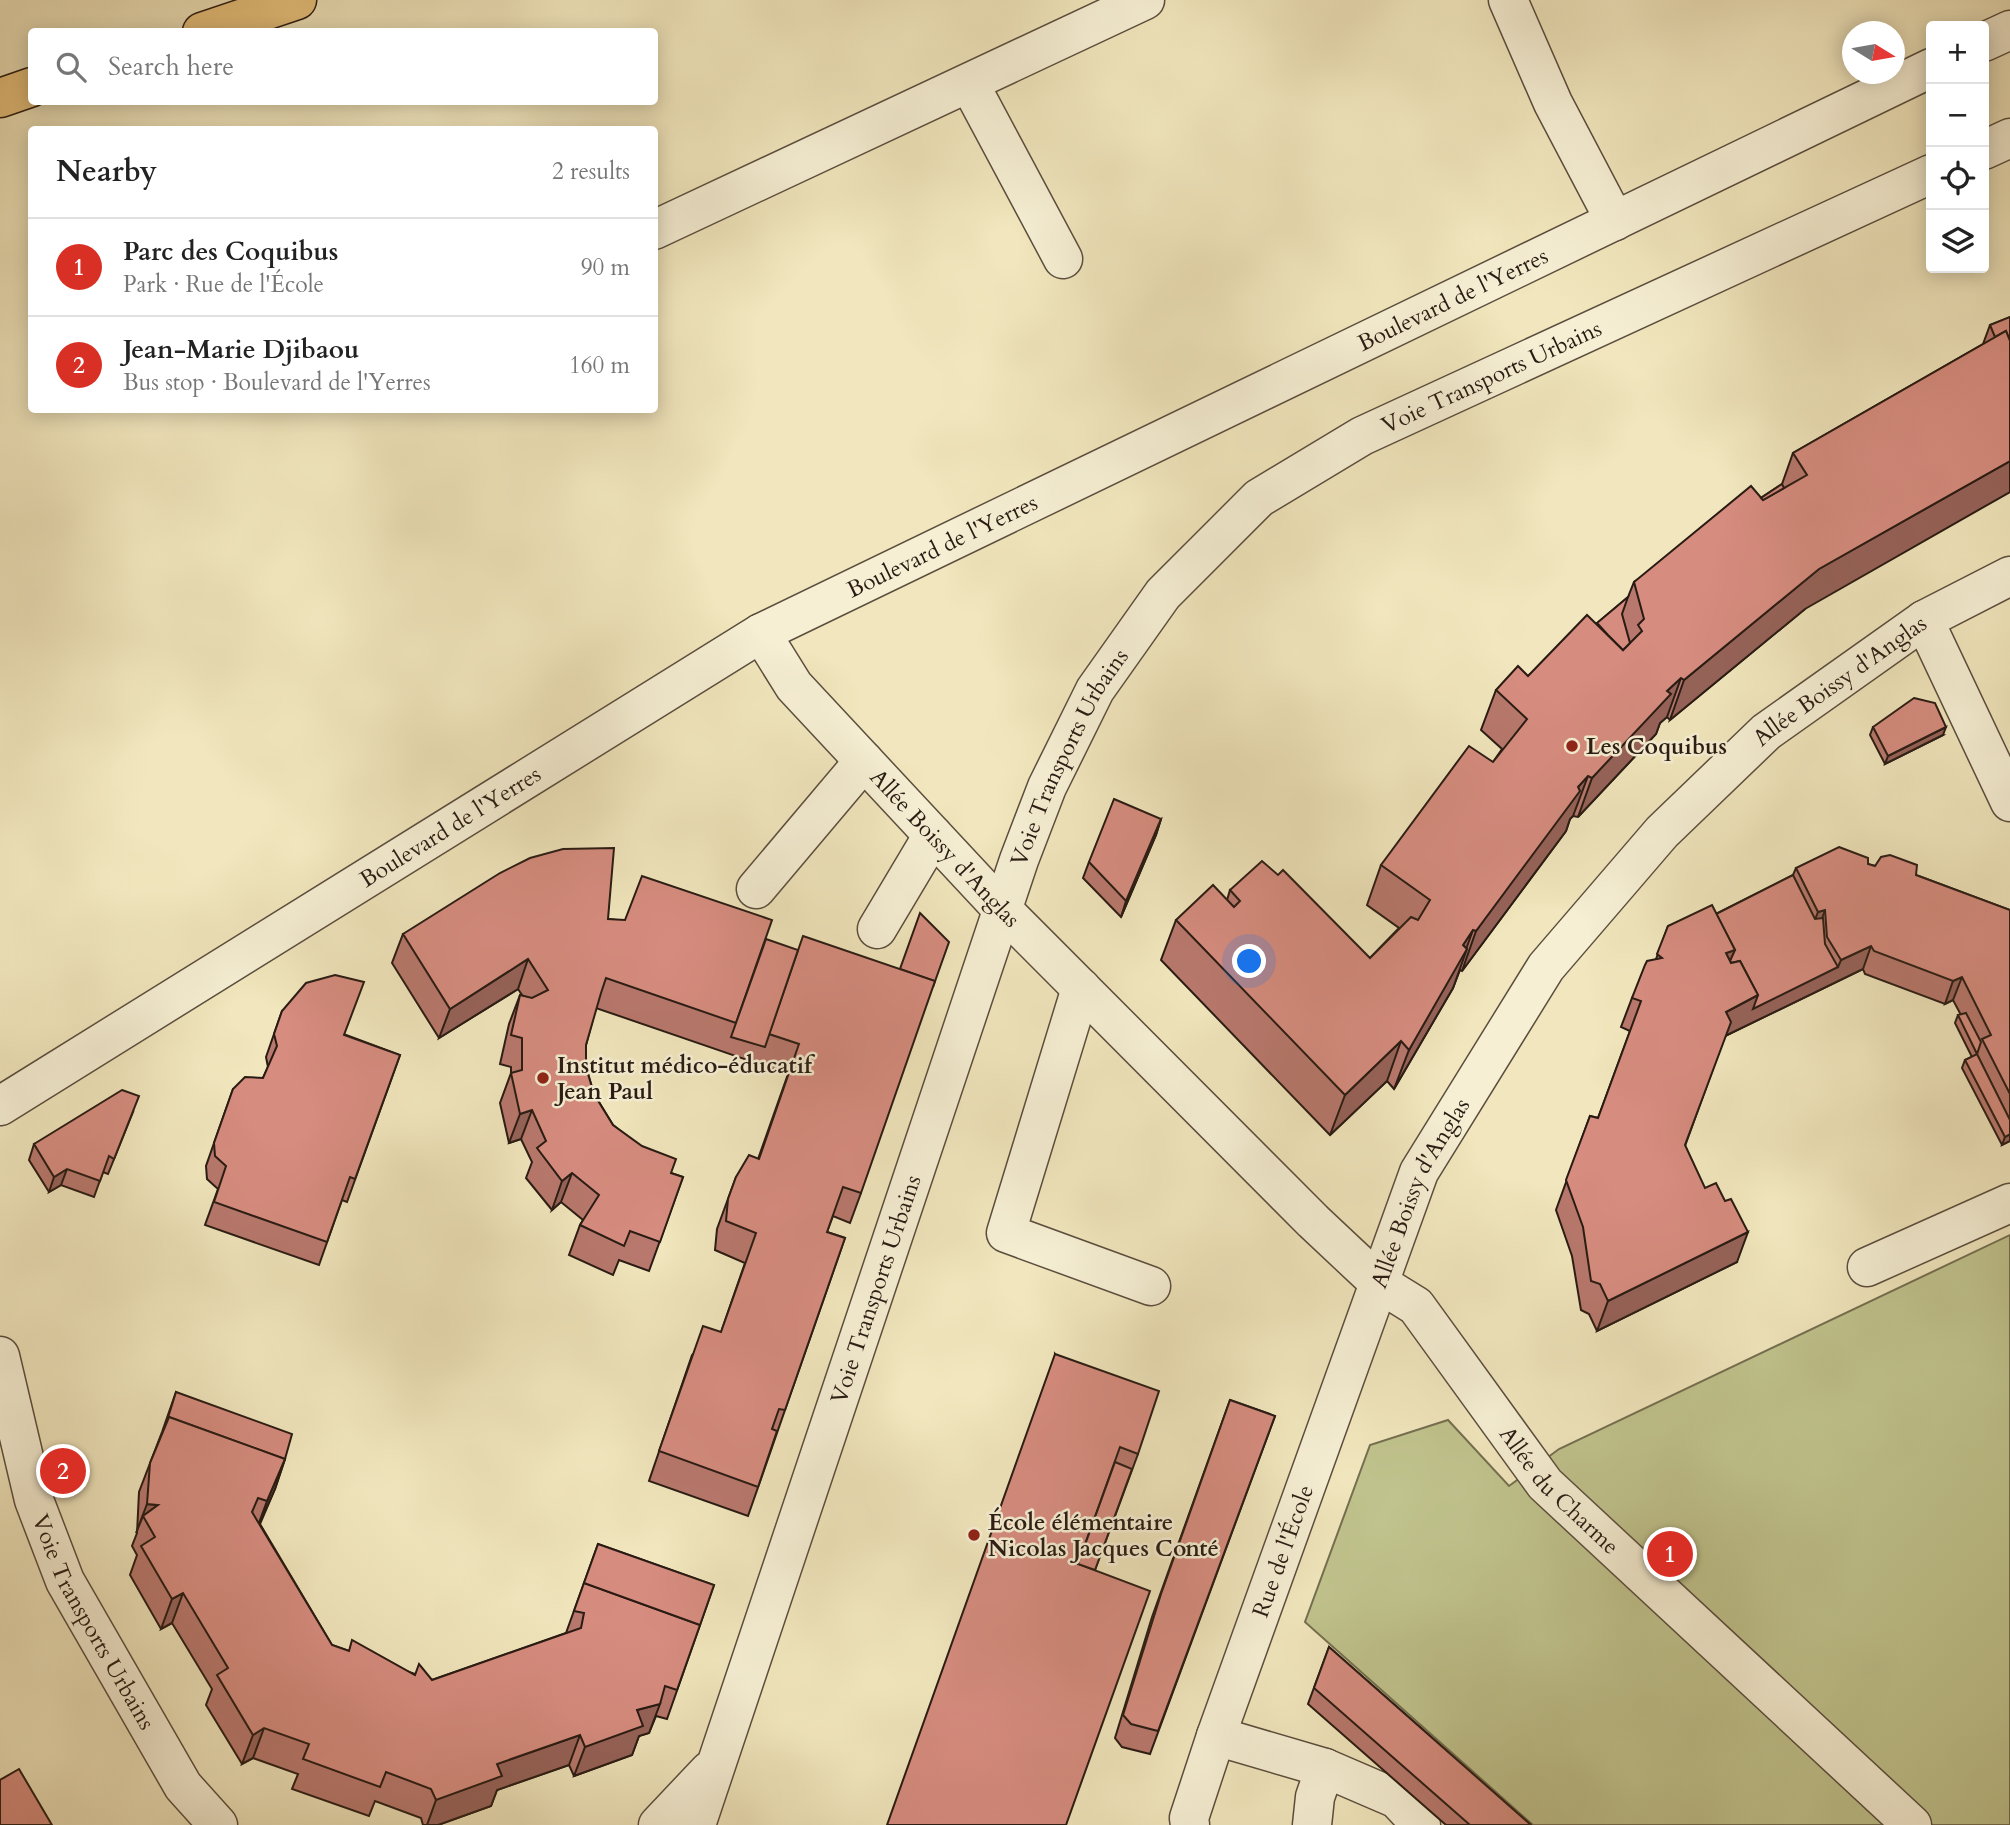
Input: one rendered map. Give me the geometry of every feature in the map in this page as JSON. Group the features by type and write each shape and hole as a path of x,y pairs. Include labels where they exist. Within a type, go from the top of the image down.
{"highway":[{"path":"214,28 297,0"},
{"path":"0,98 28,88"}],"street":[{"path":"658,228 1145,0"},
{"path":"1508,0 1553,103 1615,221"},
{"path":"1989,40 2010,30"},
{"name":"Boulevard de l'Yerres","path":"0,1106 761,633 1926,70"},
{"path":"969,83 1063,259"},
{"path":"1989,148 2010,138"},
{"name":"Voie Transports Urbains","path":"696,1825 713,1767 1002,909 1047,788 1095,690 1163,594 1259,498 1362,436 1926,176"},
{"name":"Allée Boissy d'Anglas","path":"761,633 794,686 1002,909 1379,1283 1419,1172 1546,967 1662,832 1766,732 1924,620 2010,576"},
{"path":"1924,620 2010,802"},
{"path":"756,889 864,761"},
{"path":"877,929 933,835"},
{"path":"1082,988 1006,1233 1151,1286"},
{"path":"1867,1267 2010,1203"},
{"name":"Rue de l'École","path":"1186,1823 1379,1283"},
{"name":"Allée du Charme","path":"1379,1283 1416,1306 1545,1484 1912,1825"},
{"name":"Voie Transports Urbains","path":"0,1356 34,1500 65,1581 183,1786 218,1825"},
{"path":"1216,1736 1325,1768 1397,1799 1421,1825"},
{"name":"Voie Transports Urbains","path":"658,1825 713,1767"},
{"path":"1312,1825 1315,1797 1325,1768"}],"green space":[{"path":"2010,1235 2010,1825 1533,1825 1305,1622 1370,1445 1448,1420 1509,1486 1559,1449"}],"building":[{"path":"2010,317 2010,341 2006,331 1995,337 1990,325"},
{"name":"Les Coquibus","path":"2006,331 2010,341 2010,461 1819,569 1667,691 1671,694 1592,778 1588,776 1578,787 1580,791 1476,931 1473,930 1463,945 1467,949 1409,1050 1401,1041 1345,1095 1176,920 1213,885 1234,907 1240,901 1230,890 1262,861 1278,875 1283,870 1370,958 1411,917 1418,920 1430,900 1381,865 1469,746 1493,762 1527,719 1496,690 1518,666 1528,676 1587,615 1623,650 1642,631 1638,625 1644,619 1634,582 1751,486 1763,500 1807,475 1793,453"},
{"path":"1782,484 1784,488 1763,500 1761,498"},
{"path":"1628,597 1622,614 1630,643 1623,650 1597,623"},
{"path":"1914,698 1935,703 1946,727 1888,756 1873,727"},
{"path":"1114,799 1161,819 1126,901 1089,862"},
{"path":"1839,847 1868,858 1868,864 1875,866 1881,857 1890,855 1917,865 1916,875 2010,910 2010,1094 1982,1039 1991,1035 1962,977 1953,981 1874,951 1871,946 1841,960 1827,937 1825,910 1818,912 1796,868"},
{"name":"Institut médico-éducatif Jean Paul","path":"614,848 608,919 625,920 642,876 772,920 736,1023 606,978 586,1045 586,1067 594,1094 613,1125 642,1146 676,1159 671,1173 683,1177 660,1242 630,1231 624,1246 580,1225 599,1195 572,1173 562,1181 537,1148 546,1141 532,1110 520,1114 511,1073 522,1070 522,1038 511,1035 520,995 532,998 548,990 528,959 450,1009 403,934 500,873 530,858 563,849"},
{"path":"1793,875 1815,919 1823,918 1825,944 1838,967 1753,1009 1758,995 1740,961 1731,963 1735,950 1716,914"},
{"path":"1712,905 1735,950 1726,953 1731,963 1740,961 1758,995 1726,1012 1731,1022 1685,1145 1705,1188 1716,1183 1725,1201 1731,1199 1748,1232 1608,1301 1600,1284 1591,1281 1583,1227 1566,1180 1590,1116 1598,1118 1641,1001 1632,998 1647,961 1662,958 1657,954 1668,926"},
{"path":"920,913 949,942 933,987 935,981 900,969"},
{"path":"803,936 935,981 861,1193 843,1187 827,1232 845,1238 785,1410 779,1409 772,1429 777,1431 758,1487 659,1451 703,1326 721,1332 756,1233 726,1221 728,1199 736,1177 749,1155 759,1159 799,1044 769,1034"},
{"path":"766,939 798,950 765,1047 731,1037"},
{"path":"335,975 364,982 344,1035 400,1055 355,1179 350,1177 327,1242 214,1202 226,1166 215,1156 214,1143 233,1089 245,1077 263,1078 277,1046 274,1034 282,1011 306,983"},
{"path":"1966,1013 1981,1042 1977,1054 1958,1015"},
{"path":"1977,1054 2010,1120 2010,1134 2005,1137 1965,1060"},
{"path":"122,1090 139,1096 114,1159 109,1156 100,1181 67,1169 54,1177 34,1144"},
{"path":"1055,1354 1159,1391 1138,1454 1120,1447 1078,1564 1150,1591 1066,1825 887,1825"},
{"path":"176,1392 292,1434 285,1459 169,1417 166,1424"},
{"path":"1230,1400 1275,1416 1158,1731 1131,1724 1123,1715 1161,1594"},
{"path":"169,1417 285,1459 267,1501 258,1498 252,1512 332,1645 349,1651 352,1640 415,1675 419,1664 432,1680 581,1628 584,1613 574,1611 584,1583 700,1625 677,1690 665,1686 660,1704 637,1710 643,1726 585,1747 580,1735 497,1764 502,1776 436,1800 431,1789 386,1772 380,1787 303,1759 309,1744 264,1728 253,1735 217,1675 228,1668 183,1593 172,1599 141,1546 155,1537 143,1516 158,1505 147,1504 150,1463"},
{"path":"1115,1462 1132,1469 1095,1570 1078,1564"},
{"path":"598,1544 714,1585 700,1625 584,1583"},
{"path":"1329,1647 1531,1825 1470,1825 1314,1688"},
{"path":"19,1769 52,1825 0,1825 0,1780"}],"place":[{"name":"Les Coquibus","path":"1572,746"},
{"name":"Institut médico-éducatif Jean Paul","path":"543,1078"},
{"name":"Jean-Marie Djibaou","path":"63,1471"},
{"name":"École élémentaire Nicolas Jacques Conté","path":"974,1535"},
{"name":"Parc des Coquibus","path":"1670,1554"}]}
